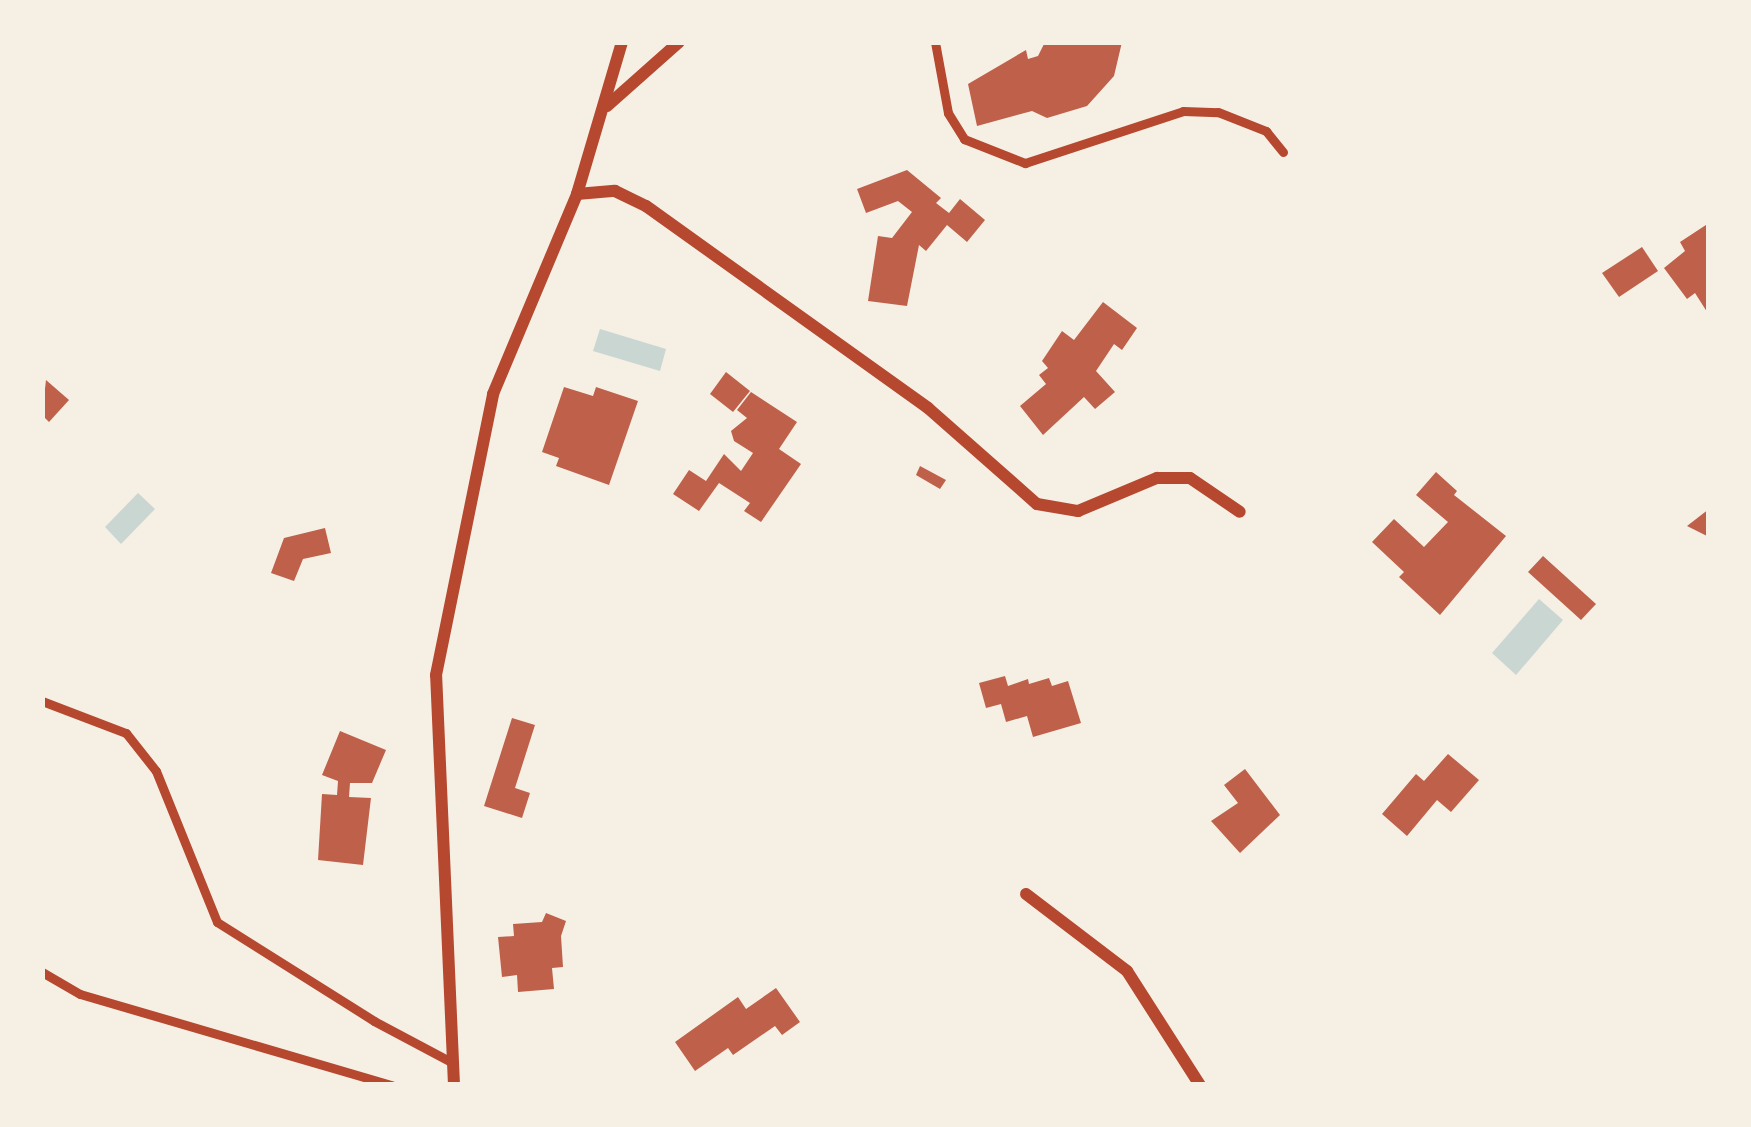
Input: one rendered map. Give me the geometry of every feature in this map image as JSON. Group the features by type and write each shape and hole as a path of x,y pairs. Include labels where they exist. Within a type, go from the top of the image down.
{"street":[{"path":"454,1085 436,675 493,394 577,194 622,42"},
{"path":"606,107 679,42"},
{"path":"577,194 615,191 646,206 928,408 1037,504 1078,511 1157,478 1190,478 1240,512"},
{"path":"1025,895 1127,971 1199,1085"}],"lane":[{"path":"935,42 948,113 964,139 1025,163 1184,111 1218,112 1266,131 1283,152"},
{"path":"42,701 126,733 156,771 217,922 374,1021 453,1063"},
{"path":"42,972 80,994 392,1085"}],"shaded area":[{"path":"600,329 666,349 660,371 593,351"},
{"path":"138,493 155,509 121,544 105,527"},
{"path":"1539,599 1563,620 1516,675 1492,653"}],"building":[{"path":"1045,42 1122,42 1114,76 1087,106 1047,118 1032,111 977,126 968,84 1026,50 1028,59 1038,56"},
{"path":"907,170 941,198 936,203 949,213 960,199 985,220 967,242 947,225 926,251 919,245 907,306 868,301 878,236 892,238 912,212 898,201 866,213 857,189"},
{"path":"1709,223 1709,315 1695,293 1687,299 1664,268 1685,251 1680,242"},
{"path":"1642,247 1658,271 1619,297 1602,273"},
{"path":"1103,302 1137,328 1122,350 1114,344 1096,371 1115,392 1095,409 1084,397 1043,435 1020,406 1046,384 1039,375 1048,368 1042,361 1062,331 1074,340"},
{"path":"726,372 750,391 733,412 710,394"},
{"path":"46,380 69,400 49,422 42,415"},
{"path":"564,387 593,396 596,387 638,401 609,485 556,466 559,458 542,452"},
{"path":"751,392 797,422 779,449 801,464 761,522 744,511 750,503 719,483 699,511 673,494 689,470 706,481 724,454 741,471 753,453 734,441 731,431 747,418 737,410"},
{"path":"920,466 946,480 940,489 916,475"},
{"path":"1436,472 1457,491 1454,495 1506,536 1440,615 1399,577 1404,572 1372,542 1394,519 1424,547 1448,522 1416,495"},
{"path":"1709,509 1709,537 1687,526"},
{"path":"325,528 331,553 303,559 294,581 271,573 284,538"},
{"path":"1543,556 1596,604 1581,620 1528,572"},
{"path":"1005,676 1008,686 1028,679 1029,684 1049,678 1052,686 1068,681 1081,723 1033,737 1027,716 1006,722 1001,704 986,708 979,683"},
{"path":"512,718 535,725 515,788 530,793 522,818 484,806"},
{"path":"340,731 386,750 372,783 350,783 349,797 371,798 363,865 318,860 322,794 337,795 338,781 322,775"},
{"path":"1448,754 1479,780 1451,812 1437,800 1407,836 1382,814 1416,774 1424,781"},
{"path":"1245,769 1280,815 1240,853 1211,821 1238,803 1224,785"},
{"path":"546,913 566,921 561,936 563,967 552,968 554,989 518,992 517,975 502,977 498,937 514,936 513,924 542,922"},
{"path":"776,988 800,1022 782,1035 775,1026 733,1055 728,1048 695,1071 675,1042 738,997 746,1009"}]}
